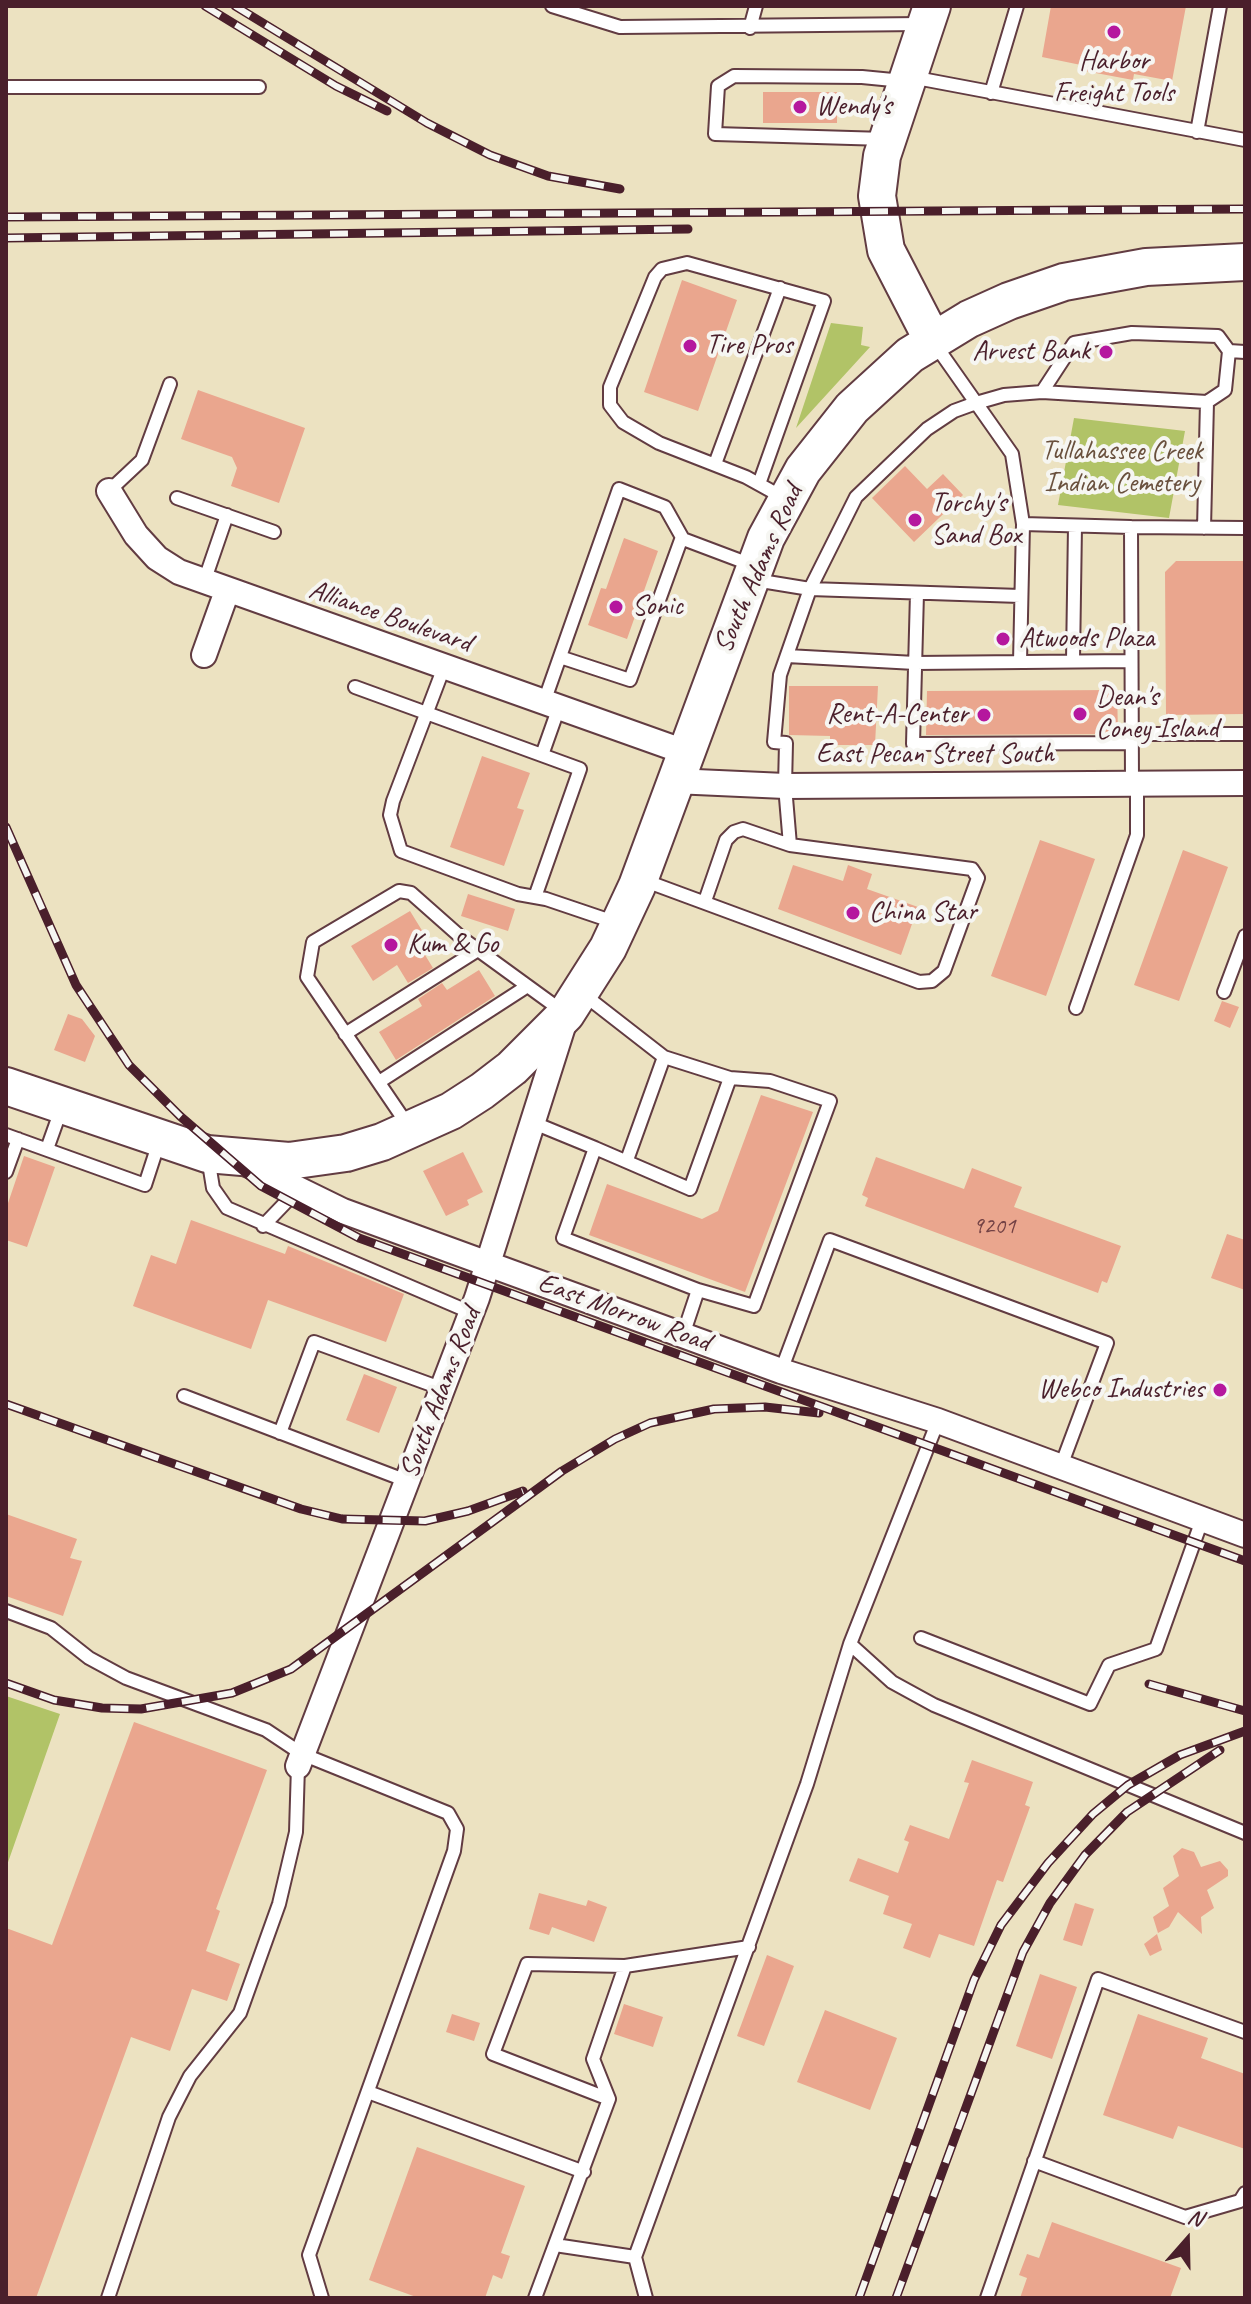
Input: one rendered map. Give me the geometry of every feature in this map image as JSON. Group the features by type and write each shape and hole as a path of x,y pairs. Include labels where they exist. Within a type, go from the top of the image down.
{"main road":[{"path":"929,15 887,140 877,196 881,231 896,272 933,341"},
{"name":"South Adams Road","path":"221,1156 289,1161 346,1153 411,1130 451,1111 482,1091 521,1060 573,1003 620,924 639,879 751,573 772,492 896,366 997,305 1064,282 1146,267 1245,262"},
{"name":"East Morrow Road","path":"6,1086 159,1140 221,1156"}],"street":[{"name":"Alliance Boulevard","path":"109,491 136,535 157,558 216,587 551,705 680,766"},
{"path":"204,655 216,587"},
{"name":"East Pecan Street South","path":"680,766 785,786 1245,783"},
{"name":"South Adams Road","path":"300,1760 472,1313 573,1003"},
{"name":"East Morrow Road","path":"221,1156 343,1211 781,1371 938,1421 1245,1535"}],"lane":[{"path":"552,6 620,27 750,28 929,15"},
{"path":"750,28 756,6"},
{"path":"991,93 1017,6"},
{"path":"1197,132 1220,6"},
{"path":"887,140 715,134 718,86 734,76 907,79 1245,140"},
{"path":"6,87 259,87"},
{"path":"687,263 824,301 772,492 715,464 659,443 623,422 610,405 610,387 655,277 662,269 687,263"},
{"path":"715,464 780,288"},
{"path":"790,845 785,786 786,743 774,742 780,675 810,589 856,497 927,429 954,411 1004,395 1042,392 1207,402 1225,390 1229,351 1218,336 1132,333 1074,343 1042,392"},
{"path":"933,341 1012,454 1023,524 1020,662"},
{"path":"1229,351 1245,352"},
{"path":"109,491 142,460 170,384"},
{"path":"1204,528 1207,402"},
{"path":"542,755 560,657 619,489 665,507 682,537 751,573 810,589 1020,596"},
{"path":"177,498 274,532"},
{"path":"216,587 227,515"},
{"path":"1023,524 1245,528"},
{"path":"1073,660 1075,526"},
{"path":"1076,1008 1137,835 1132,739 1131,527"},
{"path":"560,657 630,680 682,537"},
{"path":"917,593 913,744 1245,734"},
{"path":"787,656 915,663 1131,661"},
{"path":"444,667 390,815 401,851 620,924"},
{"path":"355,687 580,769 535,897"},
{"path":"639,879 919,982 932,981 944,971 978,878 972,869 790,845 743,829 726,840 705,901"},
{"path":"411,1130 307,977 313,942 399,891 411,893 526,987 573,1003 664,1057 730,1078 770,1081 830,1101 754,1306 698,1290 563,1238 595,1148"},
{"path":"1224,992 1245,936"},
{"path":"345,1034 478,950"},
{"path":"379,1082 526,987"},
{"path":"627,1160 664,1057"},
{"path":"534,1123 690,1189 730,1078"},
{"path":"47,1149 62,1106"},
{"path":"6,1172 12,1137 145,1185 159,1140"},
{"path":"221,1156 213,1188 227,1208 472,1313"},
{"path":"263,1226 287,1201 293,1187"},
{"path":"781,1371 830,1240 1107,1343 1061,1466"},
{"path":"683,1335 698,1290"},
{"path":"280,1433 314,1342 443,1389"},
{"path":"184,1396 407,1481"},
{"path":"646,2298 635,2257 807,1784 850,1644 938,1421"},
{"path":"921,1638 1090,1704 1109,1665 1156,1649 1202,1520"},
{"path":"6,1611 51,1628 89,1658 126,1678 266,1730 300,1760 448,1813 457,1829 454,1851 309,2255 322,2298"},
{"path":"850,1644 892,1682 934,1705 1245,1833"},
{"path":"108,2298 169,2117 190,2076 240,2013 279,1904 296,1832 300,1760"},
{"path":"609,2099 493,2054 527,1964 625,1966 749,1947"},
{"path":"535,2298 609,2099 593,2059 625,1966"},
{"path":"988,2298 1098,1979 1245,2032"},
{"path":"368,2092 584,2172"},
{"path":"1034,2161 1185,2217 1240,2201 1245,2193"},
{"path":"555,2245 635,2257"}],"green space":[{"path":"831,323 863,327 861,345 870,347 796,428"},
{"name":"Tullahassee Creek Indian Cemetery","path":"1074,418 1185,431 1169,518 1058,505"},
{"path":"6,1696 60,1714 6,1868"}],"building":[{"name":"Harbor Freight Tools","path":"1051,6 1186,6 1172,81 1134,74 1133,80 1080,70 1081,65 1042,57"},
{"name":"Wendy's","path":"763,92 837,92 837,123 763,123"},
{"name":"Tire Pros","path":"682,280 737,300 698,411 644,392"},
{"path":"198,390 305,428 279,503 231,486 237,468 232,457 181,439"},
{"name":"Torchy's Sand Box","path":"905,466 927,489 943,474 963,495 914,542 872,498"},
{"name":"Sonic","path":"624,538 658,551 627,639 588,625 601,588 606,589"},
{"path":"1176,561 1245,561 1245,714 1166,715 1165,572"},
{"path":"789,686 878,686 875,745 830,745 830,736 789,735"},
{"path":"1117,690 1118,734 926,735 927,691"},
{"path":"482,756 530,773 517,808 524,810 504,866 450,847"},
{"path":"1040,840 1095,859 1046,996 991,976"},
{"path":"1183,850 1228,867 1179,1001 1134,985"},
{"name":"China Star","path":"793,865 843,881 848,865 872,874 867,889 918,907 901,955 778,909"},
{"path":"468,894 515,909 508,931 461,916"},
{"name":"Kum & Go","path":"410,911 431,945 422,950 433,968 408,983 397,965 373,981 351,946"},
{"name":"Kum & Go","path":"479,970 495,996 396,1060 379,1032 422,1006 418,999 442,983 447,990"},
{"path":"1222,1001 1239,1007 1230,1028 1214,1021"},
{"path":"68,1014 82,1019 95,1036 85,1062 54,1050"},
{"path":"761,1095 813,1112 745,1292 589,1235 607,1184 702,1219 718,1211"},
{"path":"463,1152 483,1192 467,1200 469,1205 446,1216 423,1171"},
{"path":"24,1156 55,1167 27,1247 6,1240 6,1209"},
{"path":"876,1157 964,1189 972,1168 1022,1187 1014,1207 1121,1246 1107,1283 1102,1281 1098,1293 865,1206 868,1198 862,1195"},
{"path":"191,1220 285,1254 288,1246 404,1294 386,1342 268,1300 251,1349 133,1306 151,1255 176,1264"},
{"path":"1227,1234 1245,1240 1245,1290 1211,1278"},
{"path":"364,1374 397,1387 379,1433 346,1420"},
{"path":"6,1514 77,1539 70,1558 82,1561 63,1616 6,1596"},
{"path":"134,1722 267,1770 216,1909 220,1911 206,1951 240,1964 227,2001 192,1989 170,2051 131,2037 36,2298 6,2298 6,1928 52,1945"},
{"path":"972,1760 1033,1782 1025,1805 1030,1807 1003,1882 997,1880 974,1946 939,1934 930,1958 903,1948 912,1924 883,1914 889,1896 849,1881 858,1858 898,1873 909,1842 904,1840 910,1825 949,1839 969,1783 964,1782"},
{"path":"1182,1848 1194,1852 1201,1867 1220,1861 1228,1870 1228,1876 1207,1890 1214,1908 1201,1917 1202,1934 1178,1912 1169,1927 1158,1933 1153,1917 1169,1906 1163,1888 1179,1876 1173,1856"},
{"path":"539,1893 586,1906 588,1900 607,1907 594,1942 552,1927 549,1935 529,1929"},
{"path":"1075,1903 1094,1909 1082,1946 1063,1940"},
{"path":"1157,1934 1162,1950 1150,1956 1144,1944"},
{"path":"767,1955 794,1966 764,2046 737,2036"},
{"path":"1040,1974 1077,1987 1052,2059 1016,2046"},
{"path":"624,2004 663,2017 653,2047 614,2034"},
{"path":"825,2010 897,2038 870,2110 797,2082"},
{"path":"452,2014 480,2023 474,2041 446,2032"},
{"path":"1138,2014 1208,2038 1201,2058 1245,2074 1245,2149 1178,2126 1173,2139 1103,2115"},
{"path":"417,2147 525,2186 501,2253 510,2256 502,2279 493,2275 485,2298 419,2298 369,2280"},
{"path":"1052,2222 1181,2268 1170,2298 1020,2298 1027,2278 1019,2275 1027,2254 1039,2258"}],"railway":[{"path":"205,6 336,86 387,111"},
{"path":"235,6 427,123 490,155 548,176 620,189"},
{"path":"6,217 1245,209"},
{"path":"6,238 688,229"},
{"path":"6,827 76,985 129,1065 180,1116 261,1186 359,1238 1245,1561"},
{"path":"6,1404 301,1509 342,1519 425,1521 468,1511 523,1491"},
{"path":"6,1683 54,1700 102,1708 141,1709 232,1693 291,1669 562,1471 615,1439 650,1423 714,1409 765,1407 819,1413"},
{"path":"1149,1684 1245,1711"},
{"path":"859,2298 974,1980 1001,1925 1048,1863 1093,1814 1128,1785 1180,1755 1245,1731"},
{"path":"896,2298 1023,1952 1050,1903 1085,1855 1127,1812 1220,1750"}],"place":[{"name":"Harbor Freight Tools","path":"1114,32"},
{"name":"Wendy's","path":"800,107"},
{"name":"Tire Pros","path":"690,346"},
{"name":"Arvest Bank","path":"1106,352"},
{"name":"Torchy's Sand Box","path":"915,520"},
{"name":"Sonic","path":"616,607"},
{"name":"Atwoods Plaza","path":"1003,639"},
{"name":"Dean's Coney Island","path":"1080,714"},
{"name":"Rent-A-Center","path":"984,715"},
{"name":"China Star","path":"853,913"},
{"name":"Kum & Go","path":"391,945"},
{"name":"Webco Industries","path":"1220,1390"}]}
